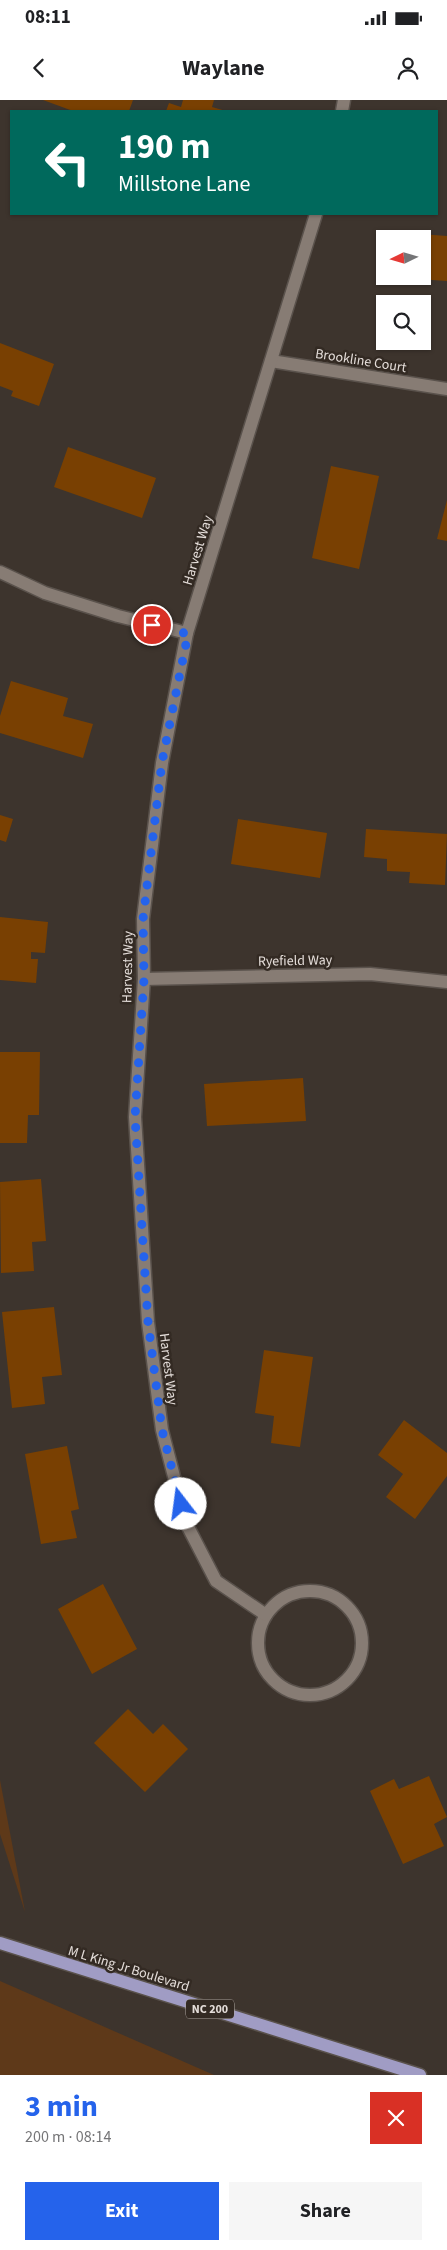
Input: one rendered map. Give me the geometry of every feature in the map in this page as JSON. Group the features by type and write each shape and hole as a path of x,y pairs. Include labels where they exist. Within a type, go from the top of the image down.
{"main road":[{"name":"M L King Jr Boulevard","path":"0,1943 420,2075"}],"street":[{"name":"Harvest Way","path":"266,1615 216,1581 186,1522 162,1430 148,1322 135,1117 144,979 143,919 162,762 188,634 316,215"},
{"name":"Brookline Court","path":"271,361 447,388"},
{"path":"0,572 45,594 118,616 188,634"},
{"name":"Ryefield Way","path":"144,979 370,974 447,982"},
{"path":"300,1593 326,1594 340,1601 352,1613 360,1629 362,1646 359,1662 350,1677 336,1688 320,1695 303,1695 286,1690 272,1680 262,1665 258,1648 259,1631 266,1615 277,1602 300,1593"}],"shaded area":[{"path":"0,1780 25,1912 0,1834"},
{"path":"0,1981 214,2075 0,2075"}],"building":[{"path":"43,100 133,100 129,110 70,110"},
{"path":"183,100 214,100 212,107 222,110 166,110 169,103 181,107"},
{"path":"431,235 447,236 447,281 431,280"},
{"path":"0,343 54,364 39,406 11,396 13,391 0,386"},
{"path":"68,447 156,478 142,518 54,487"},
{"path":"331,466 379,476 359,569 312,558"},
{"path":"447,500 447,541 437,539"},
{"path":"11,681 68,698 63,716 93,724 83,758 0,733 0,716"},
{"path":"0,815 13,819 6,842 0,840"},
{"path":"238,819 327,833 320,878 231,864"},
{"path":"366,829 447,834 445,885 409,883 410,872 387,871 387,859 364,857"},
{"path":"0,917 48,922 45,953 31,952 31,959 38,959 36,983 0,980"},
{"path":"0,1052 40,1052 39,1115 28,1115 27,1143 0,1143"},
{"path":"303,1078 306,1121 207,1126 204,1084"},
{"path":"41,1179 46,1241 32,1242 34,1271 1,1273 0,1182"},
{"path":"54,1307 62,1375 42,1377 45,1404 12,1408 2,1312"},
{"path":"264,1350 313,1357 300,1447 271,1443 274,1416 255,1413"},
{"path":"404,1420 447,1453 447,1476 415,1519 386,1497 403,1474 378,1455"},
{"path":"67,1446 79,1509 71,1511 77,1538 41,1544 25,1454"},
{"path":"103,1584 137,1649 92,1674 58,1609"},
{"path":"128,1709 153,1734 163,1724 188,1749 145,1792 94,1743"},
{"path":"429,1776 447,1817 434,1824 444,1846 403,1864 370,1791 394,1779 399,1789"}],"route":[{"path":"152,625 188,634 162,762 143,919 144,979 135,1117 148,1322 162,1430 181,1504"}]}
